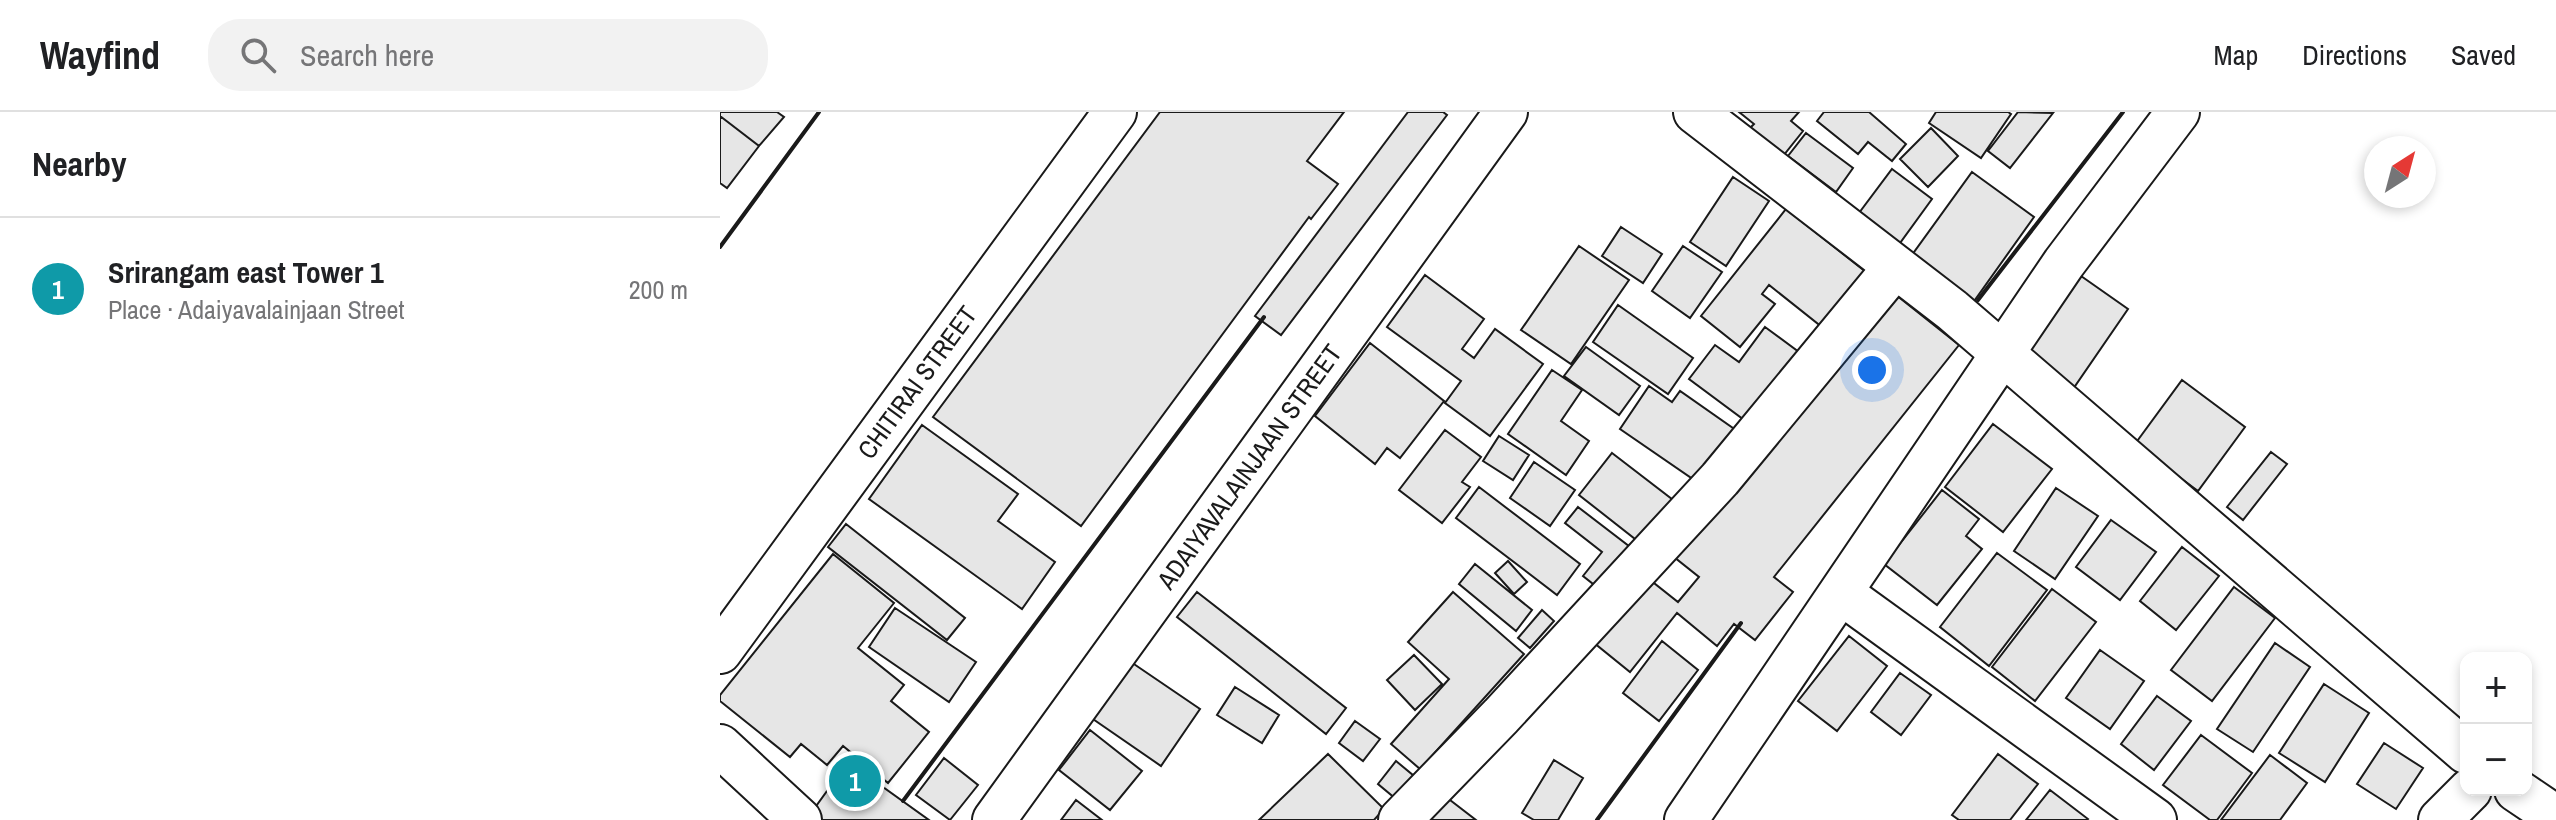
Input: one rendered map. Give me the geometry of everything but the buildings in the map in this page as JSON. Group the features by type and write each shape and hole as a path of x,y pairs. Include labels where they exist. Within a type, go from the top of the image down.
{"street":[{"name":"CHITIRAI STREET","path":"720,652 1115,112"},
{"name":"ADAIYAVALAINJAAN STREET","path":"994,820 1506,112"},
{"path":"1695,112 2003,353 2460,747"},
{"path":"1686,820 2064,263 2178,112"},
{"path":"1400,820 1501,716 1720,479 1895,267"},
{"path":"1841,593 2155,820"},
{"path":"720,746 800,820"},
{"path":"2440,820 2464,796"},
{"path":"2525,796 2556,817"}],"wall":[{"path":"720,247 819,112"},
{"path":"1978,300 2123,112"},
{"path":"903,801 1264,317"},
{"path":"1597,820 1741,623"}],"place":[{"name":"Srirangam east Tower 1","path":"855,781"}]}
